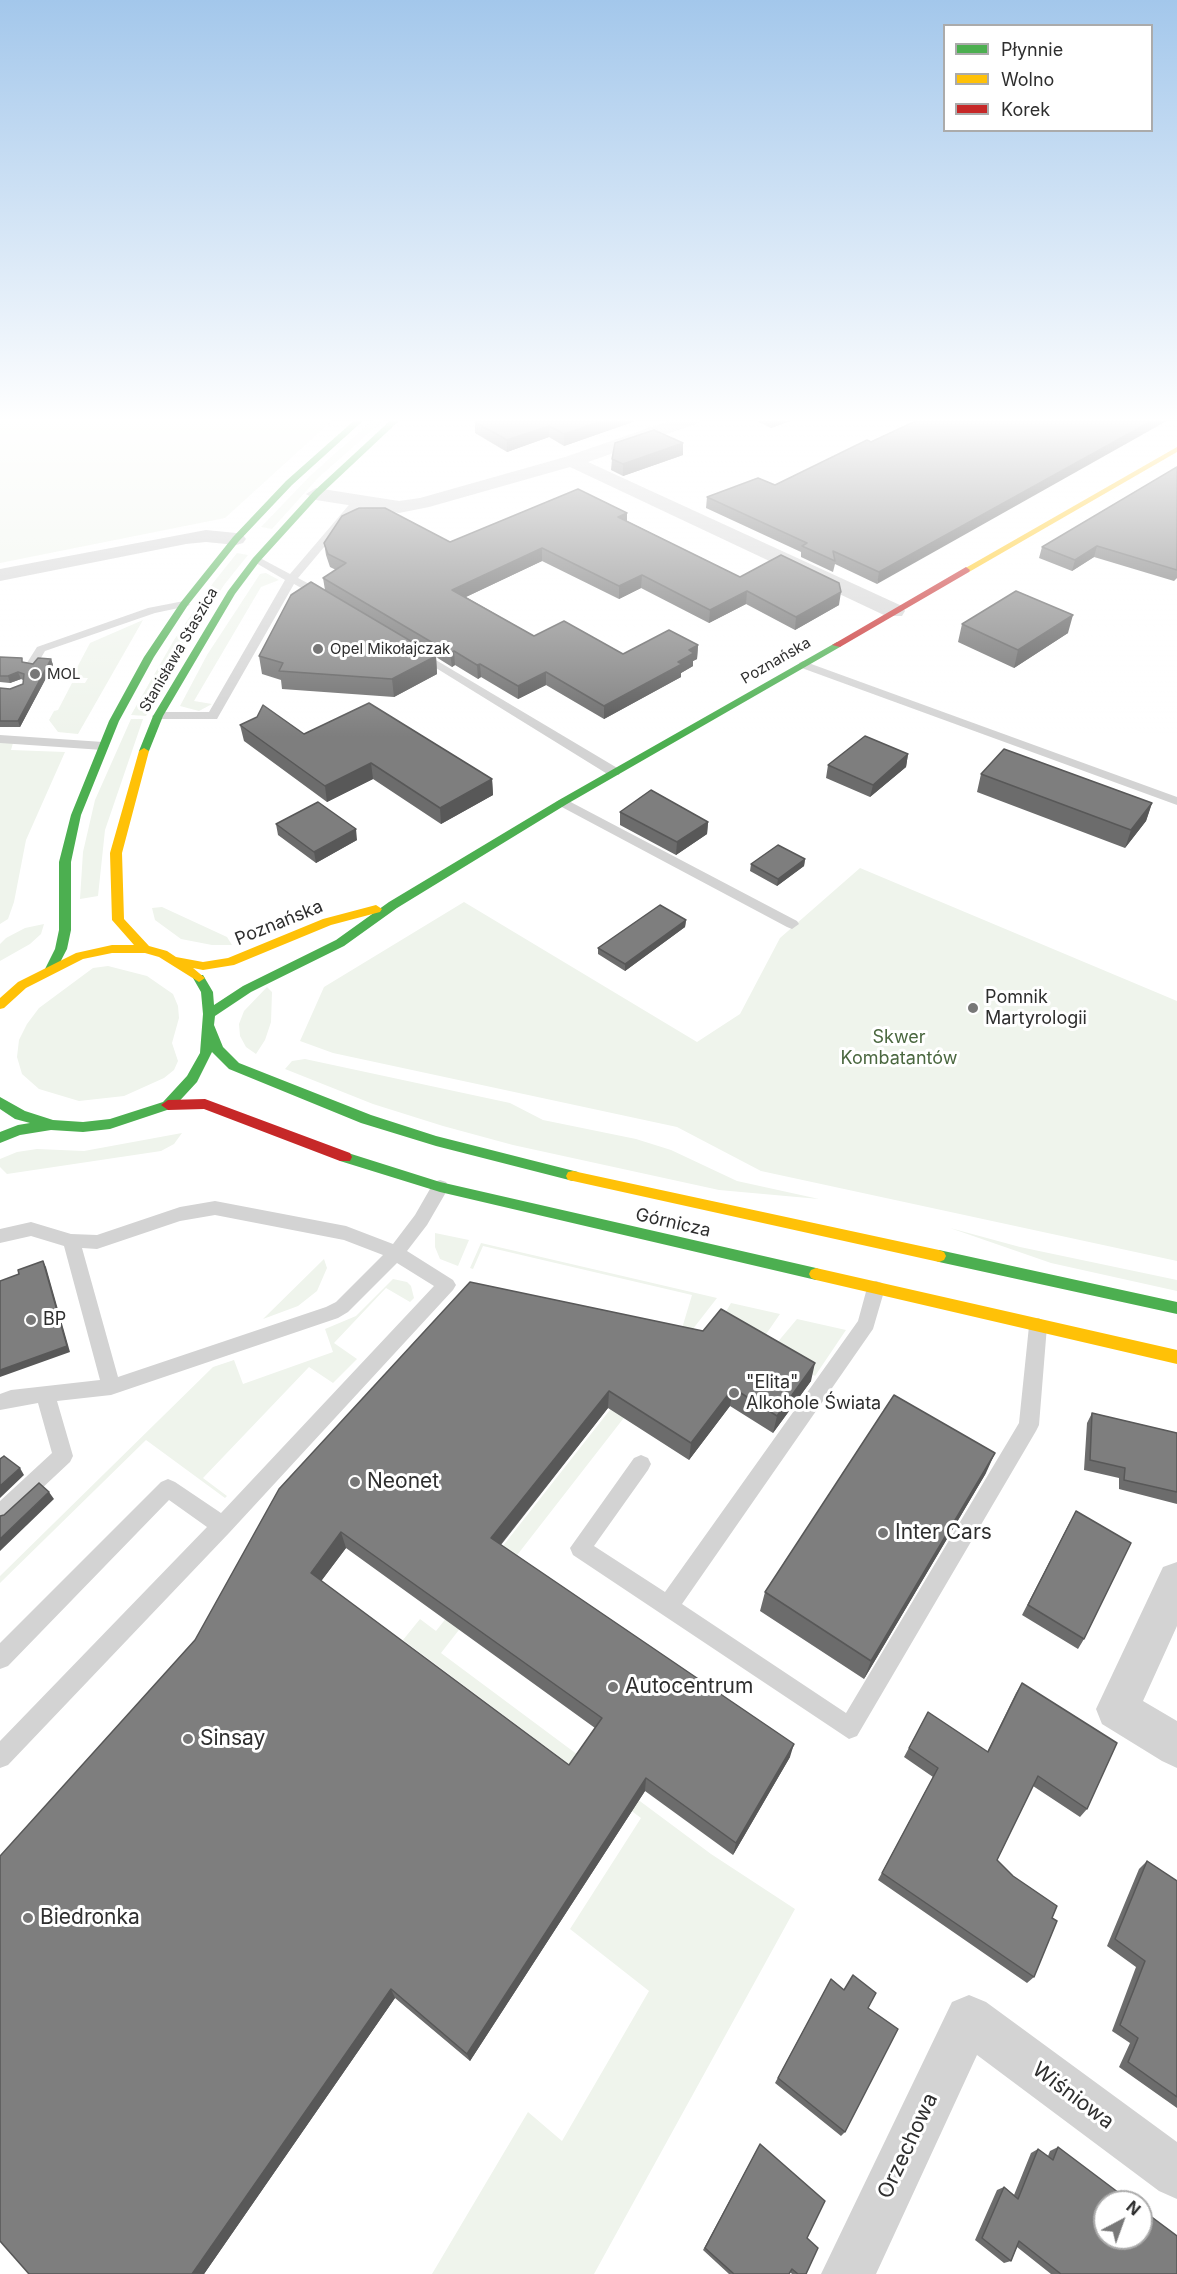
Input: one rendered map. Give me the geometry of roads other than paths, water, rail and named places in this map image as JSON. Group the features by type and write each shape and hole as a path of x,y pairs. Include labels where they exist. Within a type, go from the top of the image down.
{"street":[{"name":"Stanisława Staszica","path":"51,969 61,949 65,930 65,862 76,815 103,746 149,657 184,604 250,524"},
{"name":"Stanisława Staszica","path":"145,949 118,920 116,854 126,810 145,748 158,716 214,619 256,560 289,524"},
{"path":"707,524 894,611"},
{"name":"Poznańska","path":"209,1020 267,978 340,943 393,905 563,802 1046,524"},
{"path":"0,575 186,538 206,536 236,539"},
{"name":"Poznańska","path":"177,961 203,966 230,962 327,922 393,905"},
{"path":"0,1005 22,985 51,969 80,957 112,949 145,949 177,961 196,974 207,992 209,1020 206,1053 192,1079 168,1105 110,1124 83,1127 53,1125 18,1130 0,1138"},
{"path":"0,984 22,985"},
{"name":"Górnicza","path":"209,1020 217,1049 234,1066 366,1119 436,1141 539,1168 1177,1308"},
{"path":"0,1102 20,1115 53,1125"},
{"name":"Górnicza","path":"168,1105 205,1104 332,1153 440,1187 1177,1357"},
{"path":"1177,1581 1117,1708 1177,1746"},
{"name":"Wiśniowa","path":"969,2019 1177,2174"},
{"name":"Orzechowa","path":"848,2274 969,2019"}],"lane":[{"path":"158,716 213,716 292,578 338,524"},
{"path":"256,560 334,602"},
{"path":"31,666 41,650 152,610 184,604"},
{"path":"404,644 614,772"},
{"path":"803,665 1177,801"},
{"path":"0,739 103,746"},
{"path":"563,802 792,924"},
{"path":"0,1402 11,1398 111,1387 332,1312 342,1307 396,1253 421,1221 440,1187"},
{"path":"0,1236 32,1228 71,1241 97,1242 180,1214 215,1208 346,1233 396,1253 447,1285 222,1526 0,1757"},
{"path":"71,1241 111,1387"},
{"path":"667,1607 867,1324 876,1288"},
{"path":"641,1464 580,1548 849,1728 1029,1425 1038,1326"},
{"path":"0,1514 63,1456 45,1394"},
{"path":"0,1658 168,1488 222,1526"}],"place":[{"name":"Opel Mikołajczak","path":"318,649"},
{"name":"MOL","path":"35,674"},
{"name":"Pomnik Martyrologii","path":"973,1008"},
{"name":"BP","path":"31,1320"},
{"name":"\"Elita\" Alkohole Świata","path":"734,1393"},
{"name":"Neonet","path":"355,1482"},
{"name":"Inter Cars","path":"883,1533"},
{"name":"Autocentrum","path":"613,1687"},
{"name":"Sinsay","path":"188,1739"},
{"name":"Biedronka","path":"28,1918"}],"park label":[{"name":"Skwer Kombatantów","path":"899,1048"}]}
